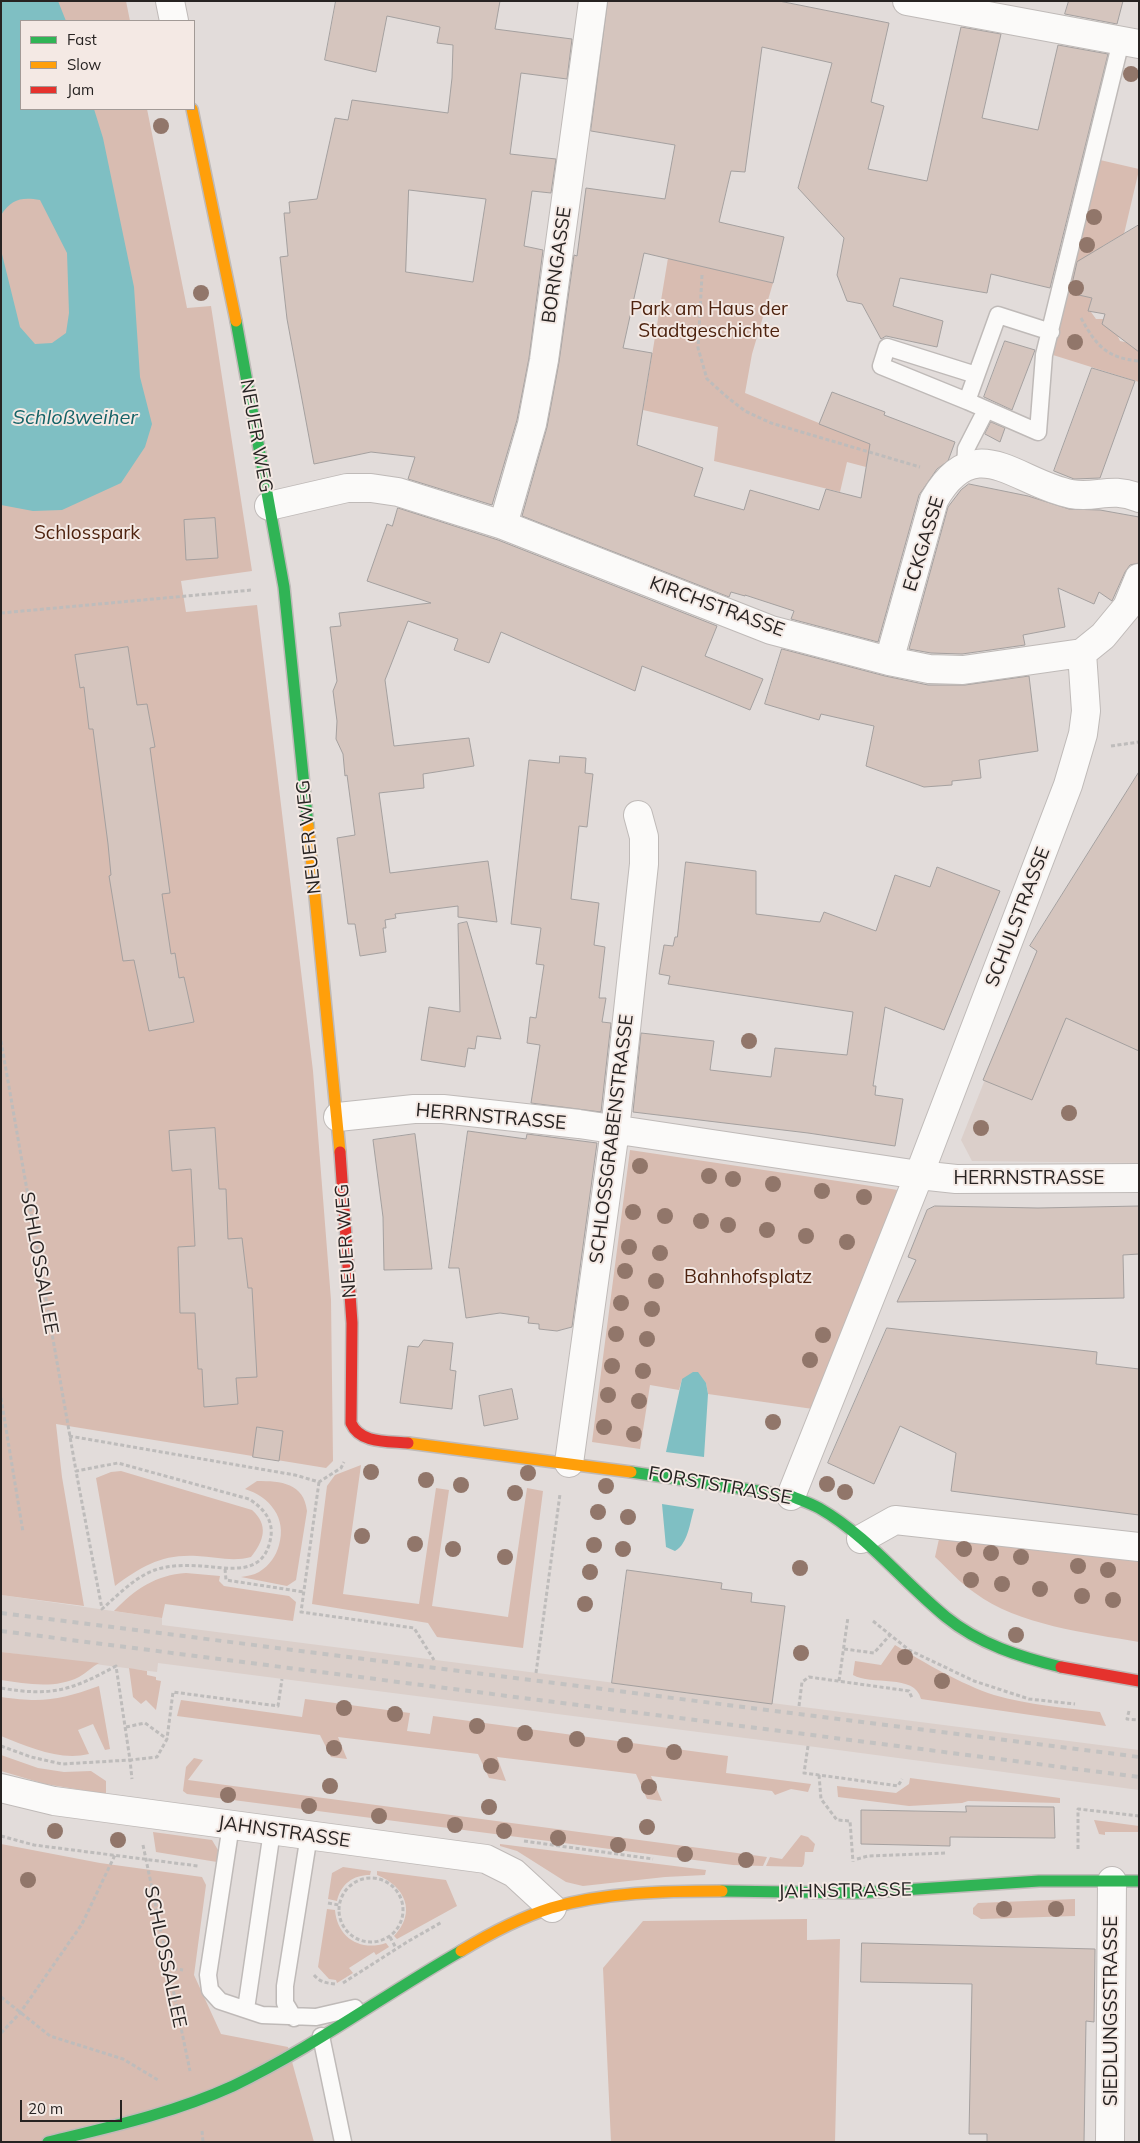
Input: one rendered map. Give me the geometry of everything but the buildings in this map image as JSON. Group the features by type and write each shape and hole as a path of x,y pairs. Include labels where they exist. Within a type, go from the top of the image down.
{"street":[{"path":"170,1 174,20"},
{"name":"BORNGASSE","path":"503,525 532,424 544,360 593,1"},
{"path":"907,1 1130,43"},
{"name":"NEUER WEG","path":"192,110 231,294 284,587 338,1117 352,1323 351,1423 358,1434"},
{"name":"ECKGASSE","path":"889,661 934,500 943,484 954,474 965,468 986,462 1071,494 1090,495 1118,491 1139,498"},
{"name":"KIRCHSTRASSE","path":"269,506 347,488 371,488 398,492 503,525 771,630 889,661 929,669 963,670 1082,653"},
{"path":"1082,653 1102,636 1127,607 1139,578"},
{"name":"SCHULSTRASSE","path":"919,1175 1038,865 1079,752 1084,734 1086,711 1082,653"},
{"name":"SCHLOSSGRABENSTRASSE","path":"564,1462 615,1130 644,864 644,836 638,815"},
{"name":"HERRNSTRASSE","path":"338,1117 443,1109 579,1124 615,1130"},
{"path":"615,1130 919,1175 791,1496"},
{"name":"HERRNSTRASSE","path":"919,1175 956,1179 1139,1178"},
{"name":"FORSTSTRASSE","path":"358,1434 365,1438 564,1462 791,1496 818,1508 861,1538 959,1628 981,1640 1012,1654 1139,1681"},
{"path":"861,1538 895,1520 1139,1547"},
{"name":"JAHNSTRASSE","path":"1,1788 54,1801 486,1859 514,1873 552,1908"},
{"name":"SIEDLUNGSSTRASSE","path":"1110,2142 1112,1880"},
{"name":"JAHNSTRASSE","path":"48,2142 149,2116 196,2101 256,2075 410,1980 487,1936 513,1923 552,1908 594,1900 672,1892 720,1890 857,1893 1004,1883 1139,1881"}],"lane":[{"path":"976,375 887,347 881,366 1038,432 1044,355 1130,43"},
{"path":"966,401 998,315 1051,332"},
{"path":"965,468 966,449 986,410"},
{"path":"231,1825 208,1975 210,1990 220,2001 262,2016 316,2017 377,2002"},
{"path":"246,2010 272,1831"},
{"path":"294,2018 285,2003 285,1986 310,1835"},
{"path":"320,2036 342,2142"}],"path":[{"path":"702,275 698,348 707,379 727,397 745,411 771,423 924,469 943,484"},
{"path":"1083,309 1081,318 1093,340 1110,355 1139,361"},
{"path":"1,613 284,587"},
{"name":"SCHLOSSALLEE","path":"1,1041 69,1436 102,1609 140,1578 155,1570 180,1566 225,1568"},
{"path":"1,1398 23,1532"},
{"path":"69,1436 295,1475 319,1482 341,1468 358,1434"},
{"path":"536,1673 564,1462"},
{"path":"76,1471 118,1463 249,1499 259,1505 268,1516 272,1532 269,1547 260,1561 240,1569 225,1568 226,1580 304,1592"},
{"path":"319,1482 301,1612 414,1628 434,1660"},
{"path":"839,1681 848,1617"},
{"path":"844,1649 874,1654 890,1635"},
{"name":"SCHLOSSALLEE","path":"1,1688 37,1692 62,1691 116,1666 145,1859 196,2101"},
{"path":"799,1706 802,1682 809,1677 909,1691 912,1698"},
{"path":"1,1746 31,1757 62,1764 158,1757 166,1738 173,1692 278,1706 282,1679"},
{"path":"1134,1720 1139,1720"},
{"path":"126,1726 146,1723 166,1738"},
{"path":"808,1746 804,1773 898,1786 902,1779"},
{"path":"819,1775 821,1799 837,1820 850,1821 857,1893"},
{"path":"1078,1849 1078,1808 1139,1816"},
{"path":"1,1836 34,1845 145,1859"},
{"path":"519,1840 658,1860"},
{"path":"844,1864 868,1856 953,1853"},
{"path":"1,2033 20,2013 82,1924 115,1855"},
{"path":"372,1878 389,1883 398,1891 403,1903 403,1916 399,1928 390,1937 378,1942 366,1943 354,1938 344,1929 339,1918 339,1905 343,1893 352,1884 372,1878"},
{"path":"328,1903 339,1905"},
{"path":"312,1973 318,1980 339,1985 396,1948 446,1920"},
{"path":"390,1937 396,1948"},
{"path":"1,1997 50,2036 123,2059 196,2101"}],"shaded area":[{"path":"1131,785 1139,790 1139,1163 972,1161 961,1140 1026,976 1039,952 1030,946"},
{"path":"1,1595 162,1618 162,1625 1139,1750 1139,1790 158,1663 157,1672 1,1652"}],"green space":[{"name":"Schlosspark","path":"1,1 126,1 130,20 20,20 20,110 147,110 187,308 211,306 252,571 181,581 186,612 257,605 313,1071 331,1300 333,1461 326,1468 56,1424 62,1477 84,1606 1,1595"},
{"path":"1100,160 1139,170 1124,234 1103,246 1089,311 1096,319 1110,319 1120,341 1139,345 1139,382 1053,355"},
{"name":"Park am Haus der Stadtgeschichte","path":"668,258 773,283 752,354 745,393 873,445 866,467 847,462 840,492 714,461 718,427 643,410"},
{"name":"Bahnhofsplatz","path":"630,1150 898,1190 813,1409 708,1394 706,1383 682,1379 679,1390 650,1385 640,1449 592,1442"},
{"path":"361,1465 343,1594 419,1604 436,1488 449,1490 432,1606 508,1617 527,1488 543,1491 523,1648 437,1637 428,1623 312,1604 327,1486 335,1475"},
{"path":"121,1471 252,1510 261,1521 263,1527 262,1539 259,1545 251,1557 231,1559 185,1556 163,1559 144,1567 115,1586 96,1478 111,1472"},
{"path":"257,1481 290,1485 301,1494 305,1502 307,1511 296,1580 287,1586 241,1577 257,1573 269,1563 278,1549 281,1535 281,1526 278,1518 269,1503 262,1497 245,1489"},
{"path":"939,1539 1139,1560 1139,1642 1054,1626 1011,1613 992,1604 964,1585 935,1557"},
{"path":"175,1574 220,1576 219,1581 224,1586 289,1596 296,1602 293,1621 165,1604 162,1618 114,1611 138,1590 156,1580"},
{"path":"895,1645 943,1673 982,1691 1034,1704 1100,1712 1106,1726 921,1699 917,1691 902,1683 870,1680 853,1675 855,1661 881,1665"},
{"path":"1,1652 99,1663 70,1681 41,1685 20,1683 1,1680"},
{"path":"129,1668 147,1671 147,1675 156,1677 156,1680 161,1681 156,1710 146,1700 141,1704 133,1697"},
{"path":"99,1686 110,1749 105,1750 93,1724 78,1730 89,1754 78,1756 44,1752 1,1736 1,1697 29,1700 51,1699"},
{"path":"305,1699 410,1713 407,1731 430,1734 433,1716 728,1756 726,1773 811,1784 808,1792 791,1789 775,1795 772,1791 651,1776 662,1801 647,1799 636,1774 497,1757 506,1781 489,1778 478,1754 338,1737 347,1759 331,1757 320,1735 177,1716 181,1700 302,1717"},
{"path":"1,1755 38,1768 64,1772 91,1771 106,1781 106,1794 45,1784 1,1771"},
{"path":"194,1758 203,1760 188,1780 767,1857 763,1866 733,1865 187,1794 183,1791 186,1767"},
{"path":"910,1778 1060,1798 1060,1803 968,1801 909,1806 838,1797 837,1786 896,1793 909,1784"},
{"path":"1094,1820 1139,1826 1139,1832 1105,1832 1105,1835 1099,1834"},
{"path":"153,1832 212,1840 218,1850 217,1862 156,1852"},
{"path":"801,1835 808,1837 815,1844 813,1852 805,1852 802,1867 766,1866 770,1857 782,1859"},
{"path":"1,1844 100,1863 202,1877 206,1885 194,1975 221,2034 288,2047 314,2142 1,2142"},
{"path":"500,1844 706,1870 705,1875 665,1877 583,1886 566,1882 517,1851 500,1846"},
{"path":"343,1867 371,1871 370,1875 353,1879 345,1885 337,1901 328,1899 332,1873"},
{"path":"377,1871 446,1880 457,1906 397,1939 394,1936 405,1918 405,1901 395,1886 377,1875"},
{"path":"1075,1899 1075,1916 981,1919 973,1914 973,1908 978,1903"},
{"path":"327,1909 335,1910 340,1928 352,1940 359,1944 367,1945 386,1943 389,1947 376,1955 374,1952 349,1968 353,1973 337,1983 336,1980 329,1979 318,1967"},
{"path":"807,1919 807,1940 840,1939 835,2142 611,2142 603,1968 643,1921"}],"water":[{"name":"Schloßweiher","path":"1,1 58,1 66,20 20,20 20,110 94,110 103,138 134,287 140,377 152,424 145,447 121,483 62,510 33,511 1,505 1,250 20,327 35,344 52,343 66,333 69,313 67,253 40,200 18,200 9,205 1,215"},
{"path":"693,1372 698,1372 706,1383 708,1394 704,1457 666,1452 682,1379"},
{"path":"662,1504 694,1509 686,1538 675,1551 666,1547"}],"railway":[{"path":"1,1613 1139,1757"},
{"path":"1,1631 1139,1777"}],"traffic: fast":[{"path":"236,321 284,587 308,825"},
{"path":"631,1472 791,1496 819,1508 853,1532 946,1617 972,1635 1030,1659 1061,1667"},
{"path":"722,1891 857,1893 1039,1881 1139,1881"},
{"path":"48,2142 165,2112 233,2086 320,2038 461,1951"}],"traffic: slow":[{"path":"192,110 236,321"},
{"path":"308,825 340,1152"},
{"path":"408,1443 631,1472"},
{"path":"461,1951 493,1933 539,1912 572,1903 635,1893 722,1891"}],"traffic: jam":[{"path":"340,1152 352,1323 351,1423 355,1430 368,1438 408,1443"},
{"path":"1061,1667 1139,1681"}]}
